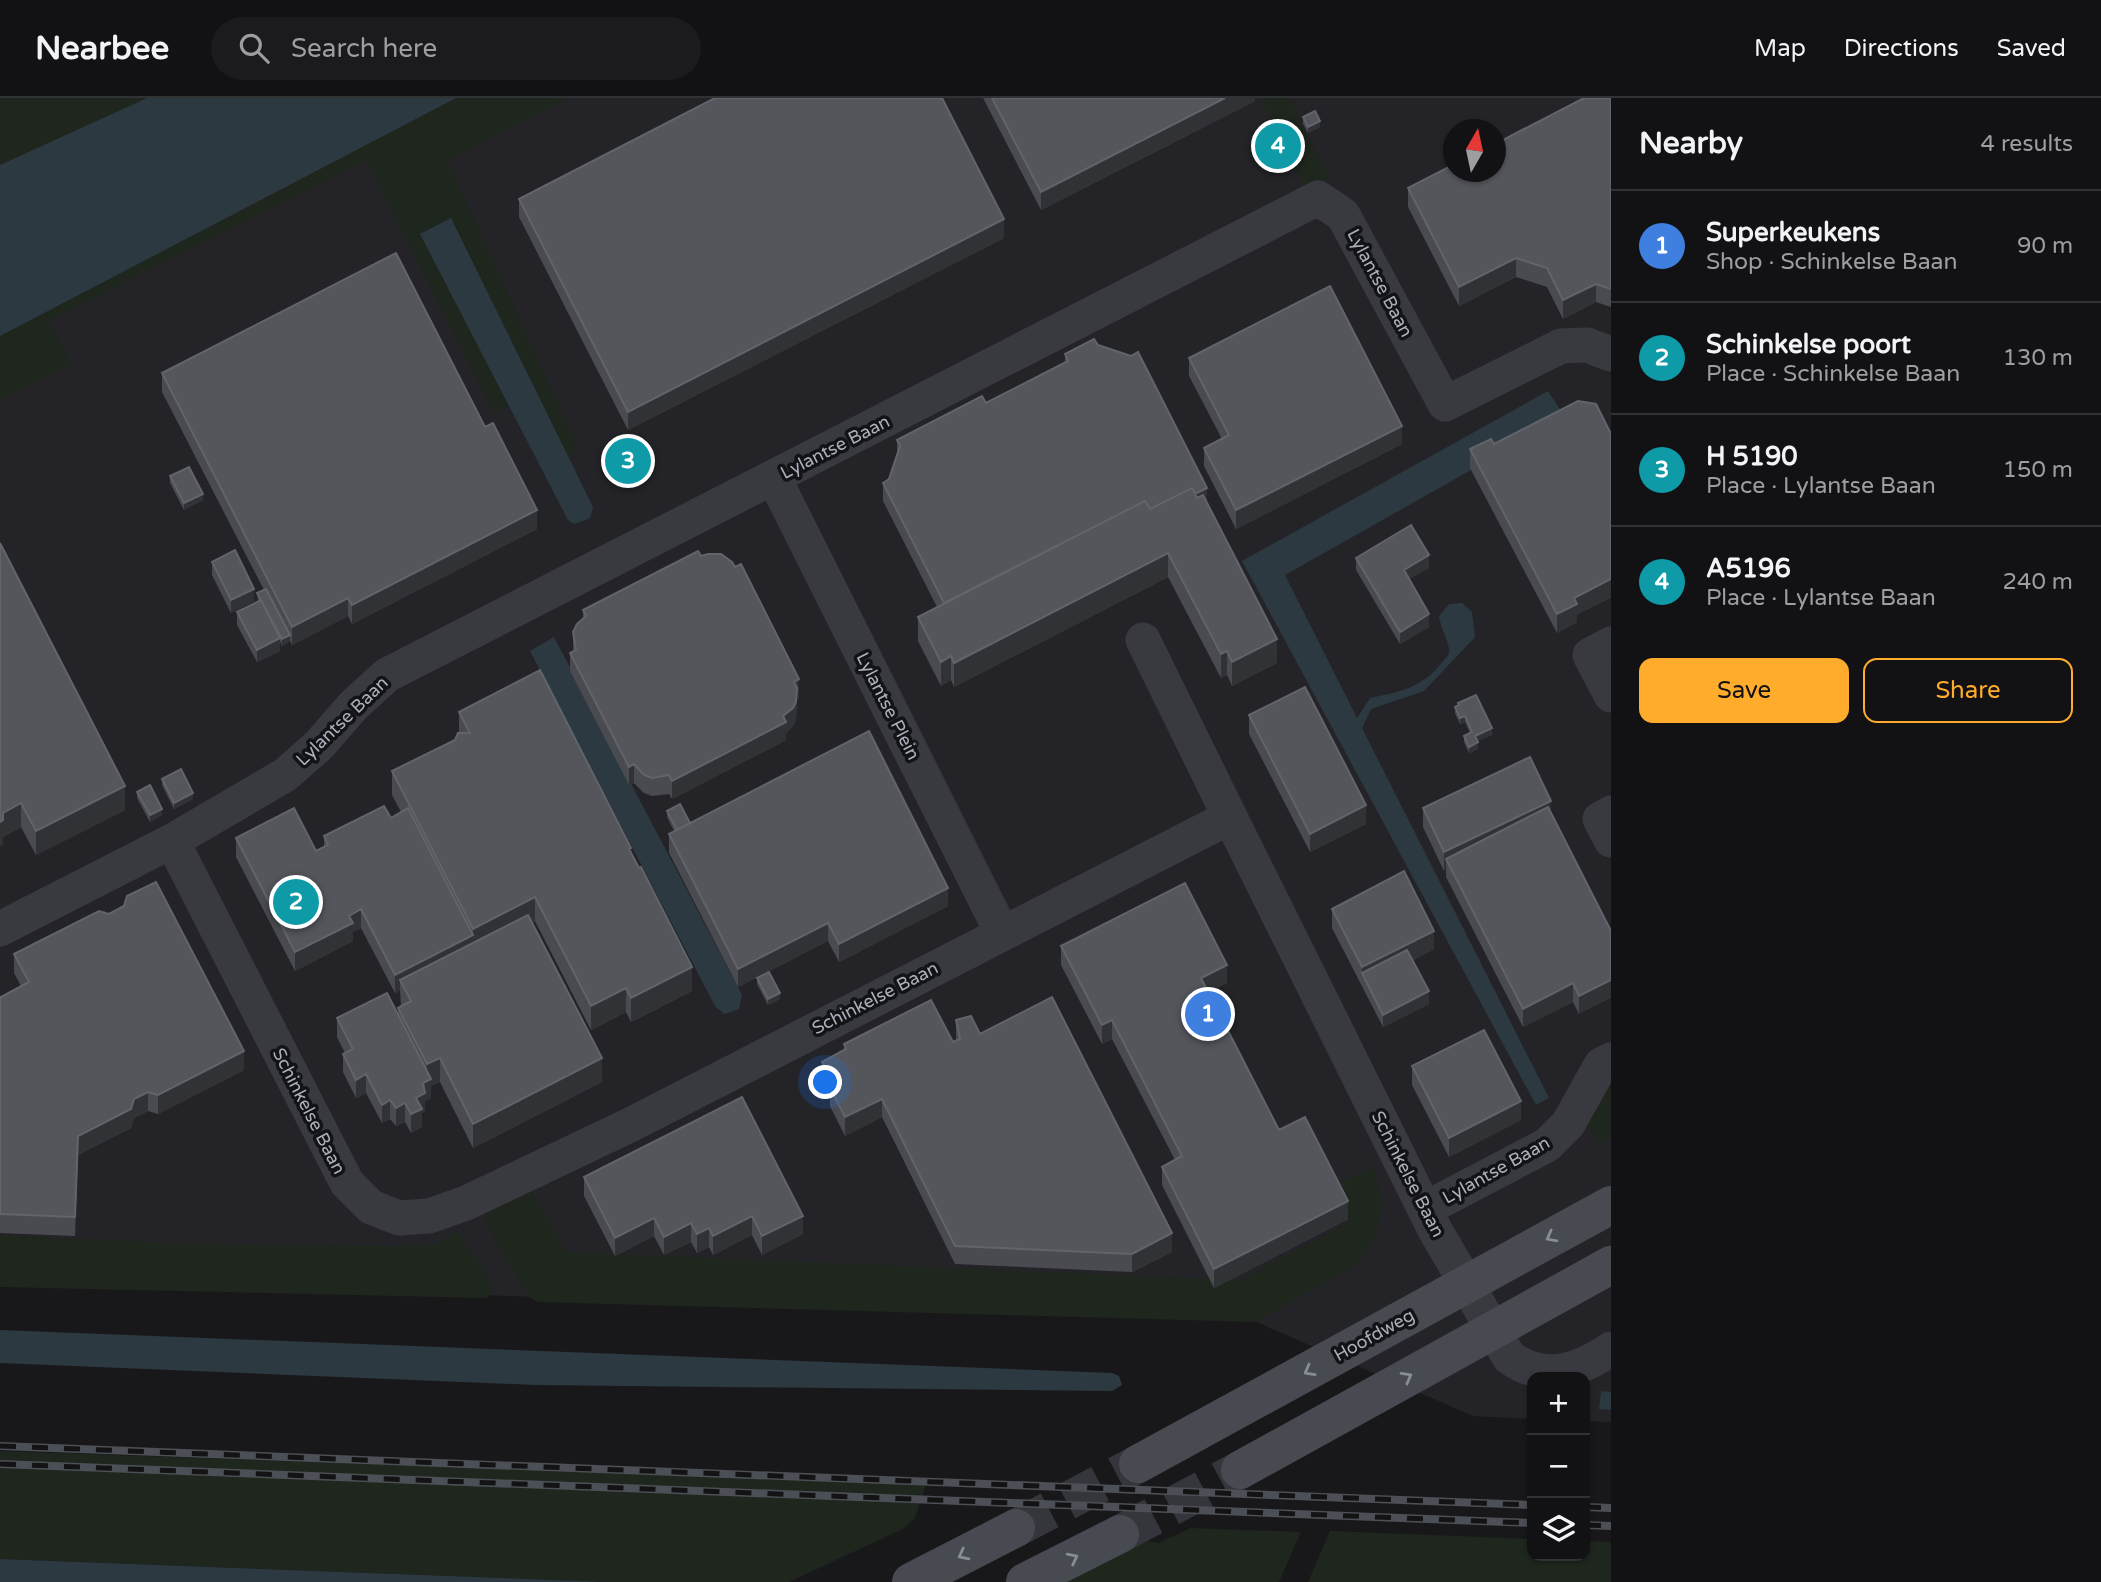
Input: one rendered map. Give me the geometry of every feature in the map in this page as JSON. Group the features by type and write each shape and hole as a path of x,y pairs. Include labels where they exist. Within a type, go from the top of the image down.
{"main road":[{"name":"Hoofdweg","path":"1138,1464 1611,1205"},
{"path":"1240,1470 1611,1265"},
{"path":"911,1582 1016,1528"},
{"path":"1025,1582 1120,1534"}],"street":[{"name":"Lylantse Baan","path":"0,929 172,841 285,775 387,675 1318,198 1343,215 1445,404 1561,346 1587,345 1611,354"},
{"name":"Lylantse Plein","path":"774,478 1002,933"},
{"path":"1143,640 1230,817"},
{"path":"1611,644 1590,655 1611,695"},
{"path":"1611,813 1600,819 1611,840"},
{"name":"Schinkelse Baan","path":"172,841 346,1183 371,1207 399,1219 429,1216 478,1197 630,1125 1230,817 1425,1209 1492,1330"},
{"name":"Lylantse Baan","path":"1425,1209 1548,1145 1569,1124 1601,1065 1611,1060"},
{"path":"1492,1330 1509,1357 1518,1364 1541,1372 1588,1364 1611,1349"}],"shaded area":[{"path":"0,98 1611,98 1611,1422 1590,1421 1590,1372 1527,1372 1527,1419 1473,1416 1247,1318 1077,1316 0,1278"},
{"path":"0,98 147,98 0,165"},
{"path":"147,98 456,98 0,336 0,165"},
{"path":"456,98 568,98 448,161 579,450 567,455 451,218 420,234 508,404 495,415 366,161 49,321 72,365 0,401 0,336"},
{"path":"1260,98 1289,98 1330,179 1307,192"},
{"path":"451,218 593,507 590,518 574,524 568,520 420,234"},
{"path":"1548,391 1565,417 1285,575 1357,718 1370,698 1399,691 1424,680 1446,658 1449,650 1439,616 1449,604 1462,603 1472,612 1475,637 1424,691 1371,709 1362,728 1549,1098 1536,1105 1242,561"},
{"path":"554,637 742,995 739,1009 724,1014 715,1006 530,651"},
{"path":"1611,1078 1611,1136 1598,1143 1583,1119"},
{"path":"1374,1167 1382,1204 1376,1235 1367,1251 1349,1270 1255,1322 537,1302 529,1297 485,1223 488,1210 531,1189 562,1245 569,1252 1241,1280 1350,1222 1335,1184"},
{"path":"457,1231 488,1275 493,1293 486,1298 0,1287 0,1235 176,1243 394,1246 436,1244"},
{"path":"0,1330 1112,1373 1119,1376 1122,1385 1112,1391 536,1385 0,1363"},
{"path":"1601,1391 1611,1392 1611,1410 1599,1409"},
{"path":"0,1451 926,1484 915,1518 903,1529 789,1582 606,1582 0,1559"},
{"path":"1191,1528 1301,1532 1279,1582 1056,1582 1140,1539 1158,1543"},
{"path":"1330,1531 1527,1539 1527,1561 1590,1561 1590,1541 1611,1542 1611,1582 1308,1582"},
{"path":"0,1559 606,1582 0,1582"}],"building":[{"path":"715,98 942,98 1004,219 628,412 519,199"},
{"path":"992,98 1225,98 1041,192"},
{"path":"1584,98 1611,98 1611,289 1596,284 1563,300 1547,268 1516,258 1459,287 1408,188 1443,170 1443,182 1506,182 1506,138"},
{"path":"1315,111 1320,121 1308,127 1303,117"},
{"path":"1279,126 1289,147 1278,153 1267,132"},
{"path":"396,253 485,427 493,423 537,510 352,605 348,598 292,627 162,373"},
{"path":"1330,286 1402,426 1236,510 1204,448 1229,435 1189,358"},
{"path":"1094,339 1098,345 1131,356 1138,352 1207,488 1195,494 1192,488 1150,509 1145,501 944,603 883,483 889,479 900,446 897,440 982,396 986,403 1068,361 1065,354"},
{"path":"1578,401 1596,404 1611,434 1611,579 1574,598 1577,604 1557,614 1470,449 1491,439 1494,444"},
{"path":"629,441 640,462 628,469 617,447"},
{"path":"189,467 203,494 184,503 170,476"},
{"path":"1192,488 1197,498 1203,495 1277,639 1232,662 1227,651 1221,654 1168,553 954,663 951,656 941,662 918,617 1145,501 1150,509"},
{"path":"1411,525 1429,555 1404,570 1429,614 1400,632 1356,558"},
{"path":"0,543 125,786 36,831 21,803 3,813 3,820 0,822"},
{"path":"235,550 254,589 231,600 212,562"},
{"path":"698,551 701,556 721,554 735,567 741,564 799,679 794,682 797,688 796,702 783,716 786,722 672,781 669,775 652,778 644,775 634,764 629,767 570,653 576,650 573,632 586,616 583,610"},
{"path":"266,589 290,635 282,639 257,593"},
{"path":"261,600 280,638 257,650 237,612"},
{"path":"540,670 631,848 629,849 639,868 641,867 692,967 631,998 626,988 591,1006 535,897 473,929 392,771 455,740 458,733 470,733 459,712"},
{"path":"1305,687 1366,805 1310,834 1249,715"},
{"path":"1476,695 1492,728 1475,736 1478,742 1469,747 1464,736 1472,732 1465,716 1460,718 1455,707"},
{"path":"869,731 948,888 839,944 828,923 738,969 669,834"},
{"path":"1530,757 1551,801 1444,852 1423,808"},
{"path":"181,769 193,793 174,803 162,779"},
{"path":"150,785 162,809 150,815 137,792"},
{"path":"680,804 690,823 677,830 667,811"},
{"path":"384,806 391,818 408,808 473,935 395,975 361,909 349,916 353,923 295,952 236,838 294,808 316,851 328,845 324,836"},
{"path":"1548,807 1611,931 1611,980 1579,996 1573,983 1523,1009 1446,859"},
{"path":"1404,871 1434,931 1362,967 1332,909"},
{"path":"156,882 244,1051 158,1095 148,1092 134,1099 131,1109 78,1136 75,1217 0,1214 0,1000 29,982 14,954 99,911 109,914 124,906 127,896"},
{"path":"1185,883 1227,965 1201,978 1279,1130 1305,1117 1348,1201 1214,1269 1162,1167 1182,1156 1112,1020 1102,1025 1061,946"},
{"path":"528,915 602,1058 473,1124 440,1058 427,1064 398,1008 411,1001 400,980"},
{"path":"1407,950 1429,991 1383,1015 1362,973"},
{"path":"769,972 780,993 768,999 757,978"},
{"path":"387,993 431,1079 423,1083 425,1093 416,1098 422,1109 411,1114 405,1103 396,1108 390,1100 382,1105 366,1074 356,1080 343,1054 353,1049 337,1018"},
{"path":"1052,997 1172,1233 1132,1254 955,1246 882,1099 845,1117 830,1088 834,1086 822,1062 846,1049 844,1044 931,1000 953,1042 960,1039 956,1020 971,1016 980,1034"},
{"path":"1484,1030 1521,1101 1449,1138 1412,1066"},
{"path":"742,1097 803,1216 762,1236 752,1216 713,1236 709,1228 697,1234 691,1223 664,1237 654,1218 615,1238 584,1177"}],"tunnel":[{"path":"1016,1528 1138,1464"},
{"path":"1120,1534 1240,1470"}],"railway":[{"path":"0,1446 1527,1505"},
{"path":"0,1464 1527,1523"},
{"path":"1590,1507 1611,1508"},
{"path":"1590,1525 1611,1526"}],"place":[{"name":"A5196","path":"1278,146"},
{"name":"H 5190","path":"628,461"},
{"name":"Schinkelse poort","path":"296,902"},
{"name":"Superkeukens","path":"1208,1014"}]}
